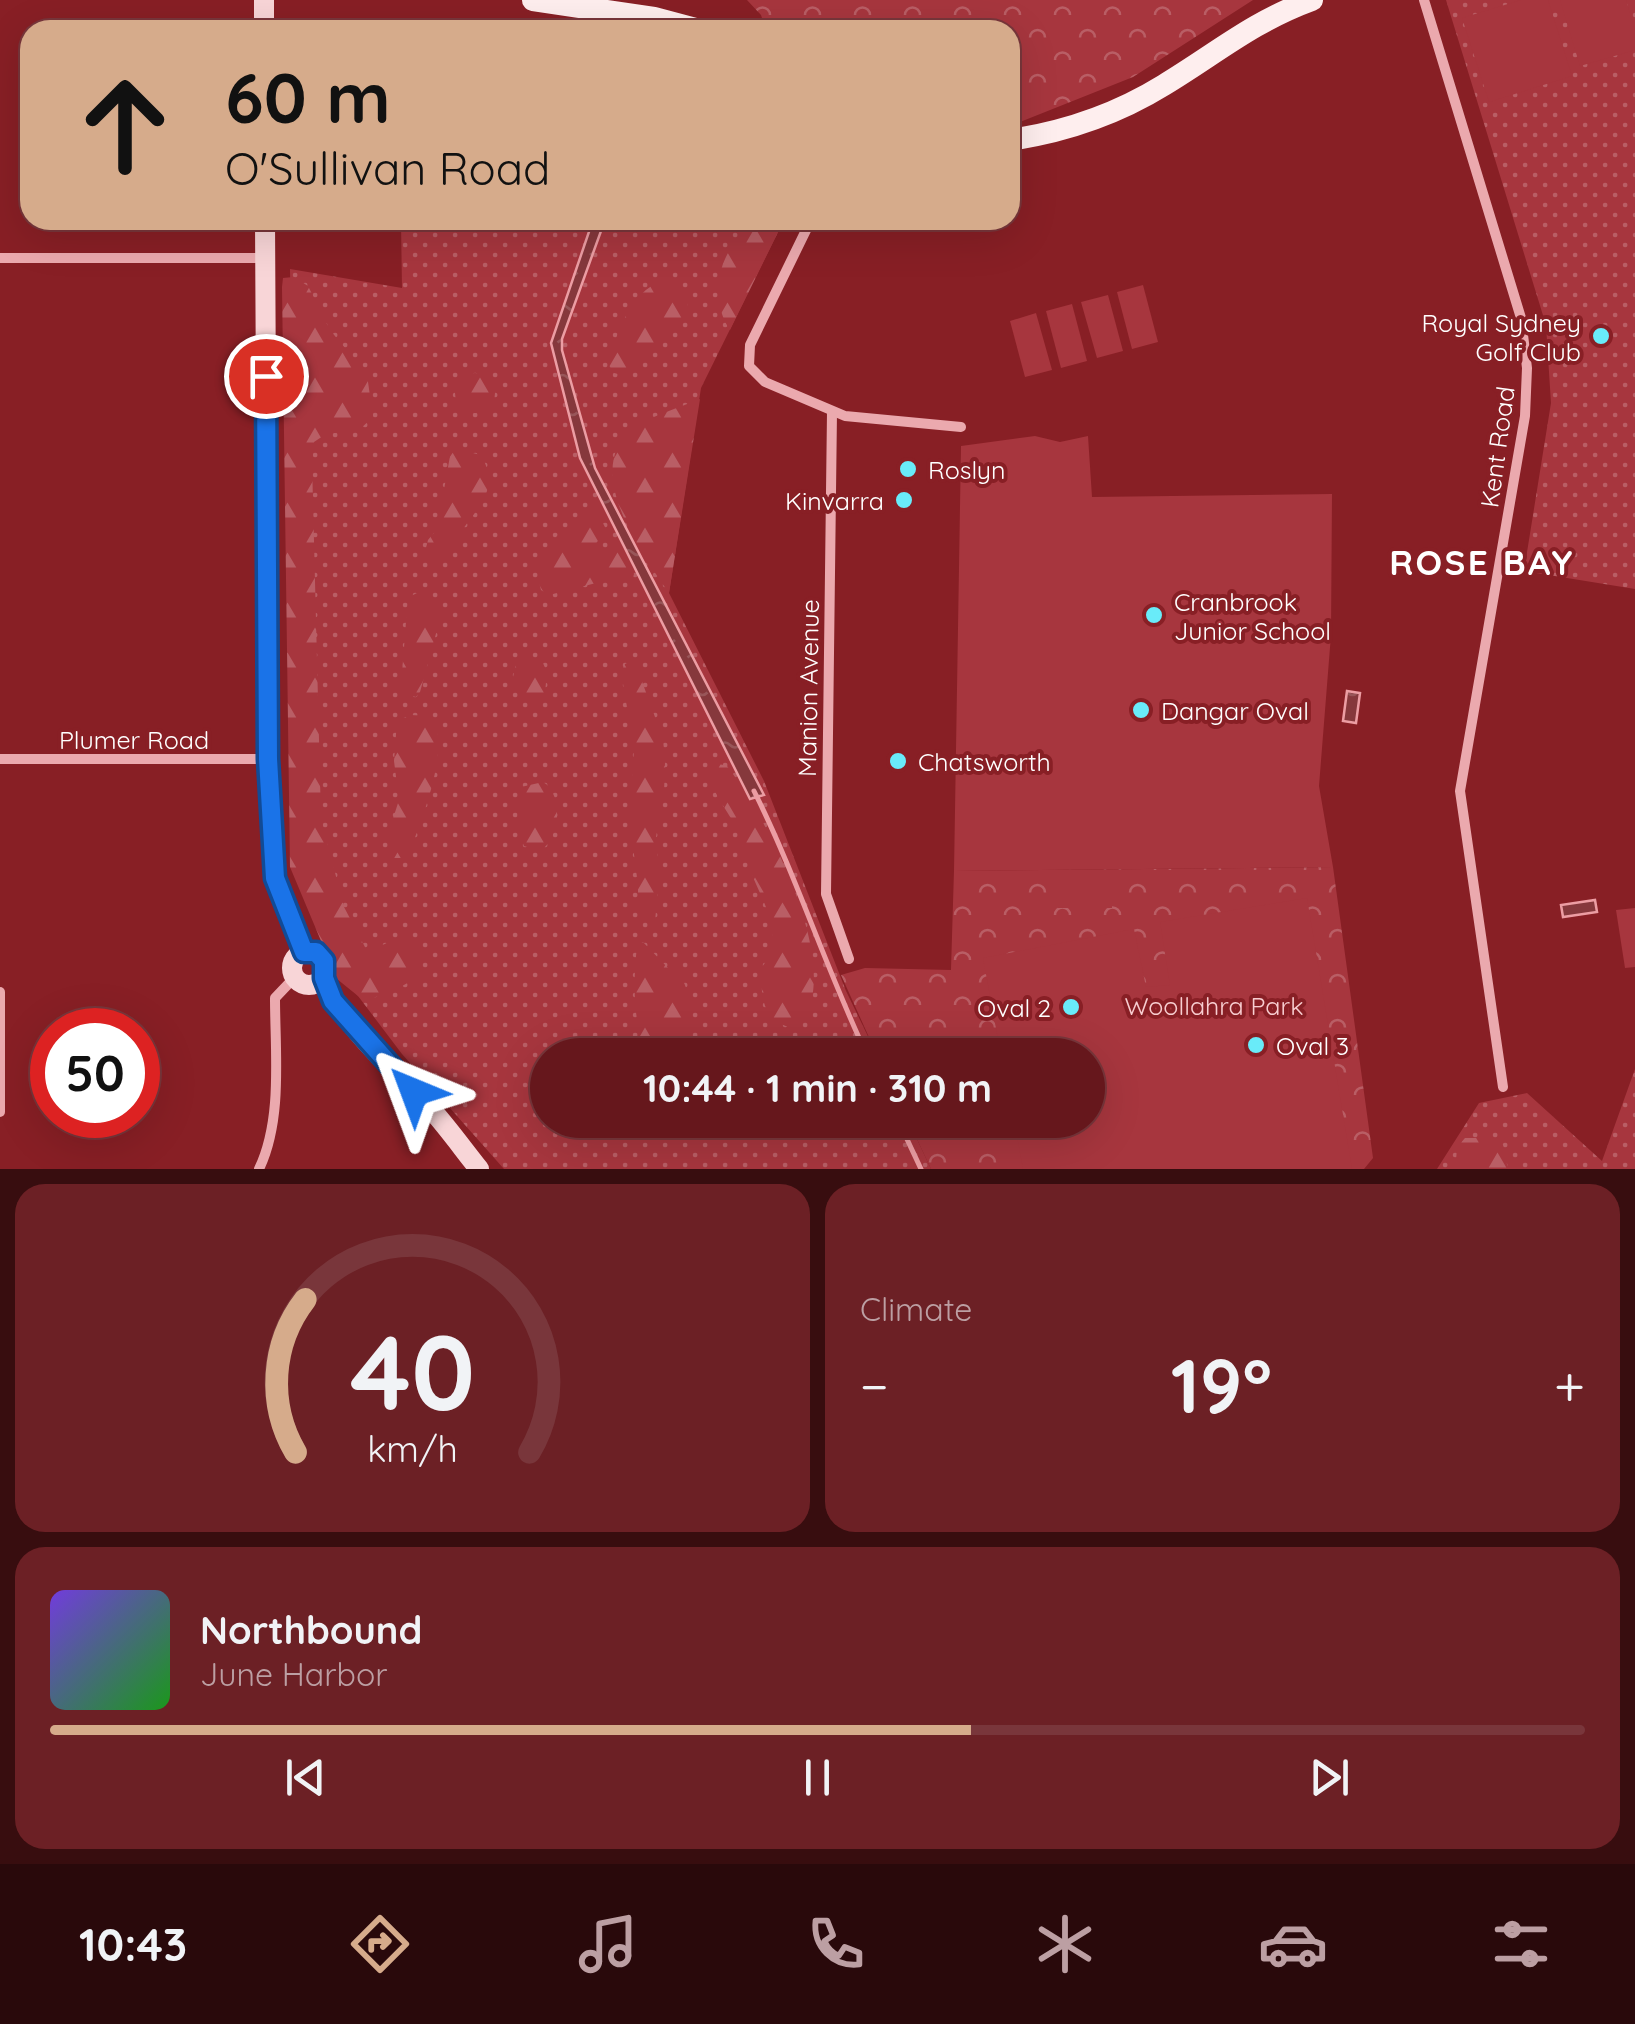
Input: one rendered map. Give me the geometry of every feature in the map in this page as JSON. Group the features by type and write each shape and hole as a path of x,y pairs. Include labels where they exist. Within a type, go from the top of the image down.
{"main road":[{"path":"533,0 659,20"},
{"path":"1020,138 1066,128 1130,104 1240,32 1312,0"},
{"path":"265,230 268,759 275,878 304,952"},
{"path":"324,978 308,986 294,978 292,962 304,952 316,952 324,961 324,978 333,1001 434,1112 479,1169"}],"street":[{"name":"Kent Road","path":"1424,0 1517,305 1527,368 1525,416 1460,791 1503,1087"},
{"path":"806,230 750,345 749,366 765,382 832,412 857,418 961,427"},
{"path":"0,258 266,258"},
{"name":"Manion Avenue","path":"832,412 826,894 849,960"},
{"name":"Plumer Road","path":"0,759 268,759"},
{"path":"259,1169 268,1151 275,1080 275,998 294,978"},
{"path":"0,992 0,1112"}],"green space":[{"path":"747,0 1253,0 1133,77 1020,122 1020,20 763,20"},
{"name":"Royal Sydney Golf Club","path":"1446,0 1635,0 1635,589 1524,571 1551,403 1546,325"},
{"path":"1521,0 1548,0 1572,76 1489,102 1462,18"},
{"path":"1560,0 1626,0 1635,31 1635,50 1580,66"},
{"path":"401,230 779,230 701,388 669,593 764,781 846,991 869,1038 530,1038 530,1138 916,1138 931,1169 504,1169 402,1054 352,988 300,876 290,269 402,288"},
{"path":"744,230 779,230 730,330 718,292 730,249"},
{"path":"294,277 308,286 330,330 359,365 368,382 373,417 359,430 326,434 314,442 312,462 321,819 344,907 366,949 404,940 414,942 421,954 418,977 388,994 363,1000 337,979 290,867 282,287 283,278"},
{"path":"662,281 683,292 688,306 684,321 628,372 614,373 608,364 626,315 641,294"},
{"path":"1143,285 1158,342 1132,349 1117,292"},
{"path":"1108,295 1123,351 1097,358 1081,302"},
{"path":"1072,304 1087,361 1061,368 1046,311"},
{"path":"1036,313 1052,370 1025,377 1010,321"},
{"path":"475,373 489,379 495,393 489,407 475,413 461,407 455,393 461,379"},
{"path":"700,399 669,593 644,556 621,510 613,464 619,444 635,427"},
{"name":"Dangar Oval","path":"1035,436 1060,442 1088,436 1092,497 1332,494 1331,635 1319,786 1333,867 954,871 961,446"},
{"path":"456,449 481,455 489,477 488,487 481,504 439,563 430,561 425,552 437,529 450,456"},
{"path":"589,512 597,512 606,529 595,545 596,550 605,556 620,550 626,553 634,574 632,581 604,581 549,595 541,590 539,576 544,553 568,526"},
{"path":"417,593 434,598 440,619 416,697 405,694 401,686 409,597"},
{"path":"528,657 542,661 547,672 545,693 533,702 521,700 513,677 517,660"},
{"path":"631,661 636,665 663,739 664,793 656,837 659,877 655,922 647,920 638,908 630,824 634,748 621,672"},
{"path":"410,715 432,716 437,730 436,766 407,858 392,858 388,834 399,800 394,761 397,721"},
{"path":"727,766 761,819 794,888 806,925 813,960 813,992 805,1018 788,1027 772,1017 764,1003 762,967 772,944 770,919 735,825 712,783 711,767"},
{"path":"543,782 554,796 557,816 552,837 540,851 524,846 518,809 521,787"},
{"name":"Woollahra Park","path":"1333,867 1373,1158 1364,1169 931,1169 916,1138 1105,1138 1105,1038 869,1038 841,975 865,968 951,970 954,871"},
{"path":"1058,881 1112,881 1112,908 1058,908"},
{"path":"1307,898 1352,1169 1023,1169 1017,1138 1105,1138 1105,1038 998,1038 983,958 1134,929 1146,987 1170,985 1160,922"},
{"path":"1635,908 1635,967 1625,968 1616,910"},
{"path":"643,942 669,969 679,973 689,998 691,1038 641,1038 636,1013 637,946"},
{"path":"1635,1069 1635,1169 1437,1169 1479,1103 1527,1093 1602,1161"},
{"path":"1465,1138 1503,1145 1508,1169 1462,1169 1456,1161 1457,1147"}],"water":[{"path":"590,230 601,230 562,339 595,468 764,795 750,799 580,458 551,343"},
{"path":"1347,691 1360,693 1356,723 1343,721"},
{"path":"1595,900 1597,912 1563,917 1561,905"}],"waterway":[{"path":"754,791 859,1038"},
{"path":"906,1138 921,1169"}],"place":[{"name":"Royal Sydney Golf Club","path":"1601,336"},
{"name":"Roslyn","path":"908,469"},
{"name":"Kinvarra","path":"904,500"},
{"name":"Cranbrook Junior School","path":"1154,615"},
{"name":"Dangar Oval","path":"1141,710"},
{"name":"Chatsworth","path":"898,761"},
{"name":"Oval 2","path":"1071,1007"},
{"name":"Oval 3","path":"1256,1045"}],"district":[{"name":"ROSE BAY","path":"1482,562"}],"route":[{"path":"266,376 268,759 275,878 304,952 316,952 324,961 324,978 333,1001 414,1092"}]}
